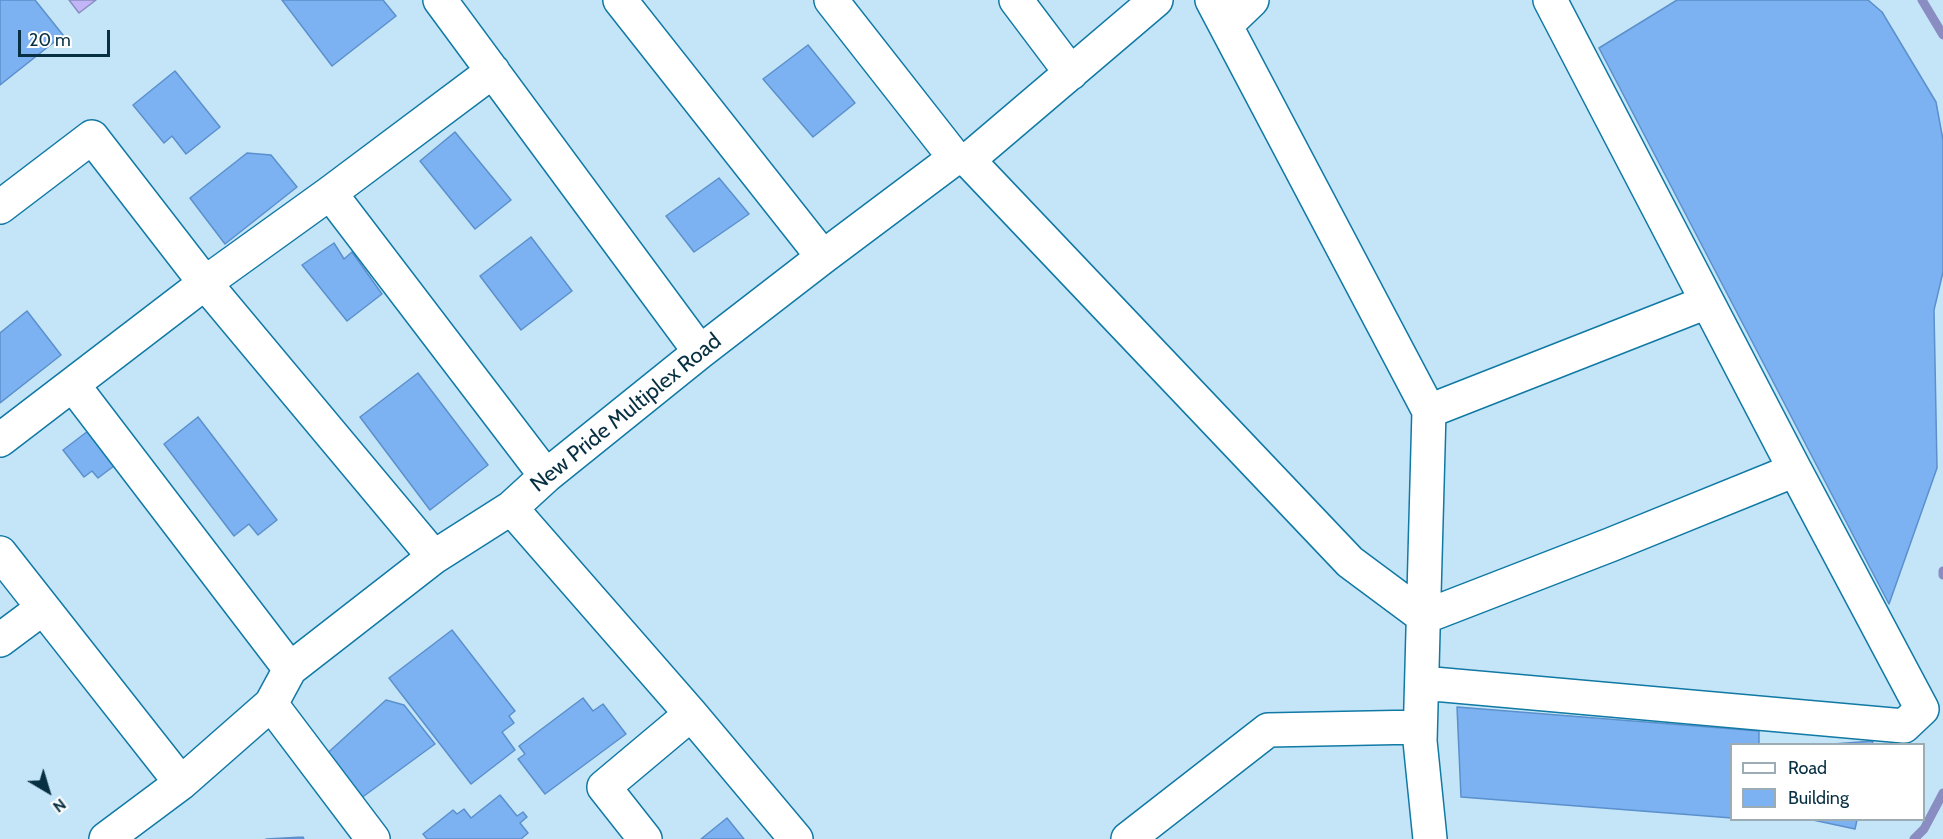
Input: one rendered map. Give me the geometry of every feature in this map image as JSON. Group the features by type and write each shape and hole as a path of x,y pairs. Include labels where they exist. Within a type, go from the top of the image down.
{"street":[{"path":"440,0 700,352"},
{"path":"620,0 823,256"},
{"path":"831,0 962,159 1350,562 1424,617"},
{"path":"1016,0 1071,73"},
{"name":"New Pride Multiplex Road","path":"106,839 181,783 271,704 290,669 434,557 511,508 546,476 700,352 823,256 962,159 1071,73 1156,0"},
{"path":"1252,0 1219,13 1429,411 1420,727 1431,839"},
{"path":"1422,683 1904,726 1922,709 1550,0"},
{"path":"0,440 205,283 493,71"},
{"path":"0,207 92,138 205,283 434,557"},
{"path":"330,193 546,476"},
{"path":"1429,411 1707,302"},
{"path":"73,385 290,669"},
{"path":"1424,617 1795,470"},
{"path":"511,508 691,714 796,839"},
{"path":"0,553 181,783"},
{"path":"0,640 43,608"},
{"path":"271,704 373,839"},
{"path":"645,839 604,787 691,714"},
{"path":"1128,839 1268,730 1420,727"}],"shaded area":[{"path":"69,0 96,0 79,13"}],"building":[{"path":"0,0 35,0 63,35 0,85"},
{"path":"282,0 383,0 396,16 332,66"},
{"path":"1677,0 1868,0 1882,12 1936,102 1943,140 1943,272 1934,310 1937,468 1889,604 1599,48"},
{"path":"808,45 855,103 813,137 763,79"},
{"path":"175,71 220,127 186,154 172,136 164,143 133,105"},
{"path":"455,132 511,200 475,229 420,161"},
{"path":"247,153 271,155 297,187 225,244 190,198"},
{"path":"719,178 749,214 694,252 666,216"},
{"path":"531,237 572,291 521,330 480,276"},
{"path":"334,243 344,259 352,252 382,294 347,321 302,265"},
{"path":"27,311 61,355 0,403 0,333"},
{"path":"418,373 488,465 430,510 360,417"},
{"path":"198,417 277,520 258,535 249,524 234,536 164,444"},
{"path":"88,431 114,466 98,478 92,471 84,477 63,450"},
{"path":"452,630 515,711 509,716 514,723 502,732 515,750 471,784 389,678"},
{"path":"583,698 593,711 603,704 626,734 545,794 518,759 525,754 519,746"},
{"path":"386,700 404,705 435,744 353,804 322,758"},
{"path":"1457,707 1759,731 1759,743 1730,743 1730,818 1461,797"},
{"path":"1873,741 1872,743 1846,743"},
{"path":"500,795 517,816 523,812 527,817 520,823 528,833 521,839 427,839 423,834 453,810 457,814 464,809 471,818"},
{"path":"727,818 744,839 701,839"},
{"path":"1818,821 1857,821 1855,829"},
{"path":"303,837 304,839 266,839"}],"waterway":[{"path":"1922,0 1943,35"},
{"path":"1914,839 1924,829 1943,793"}]}
